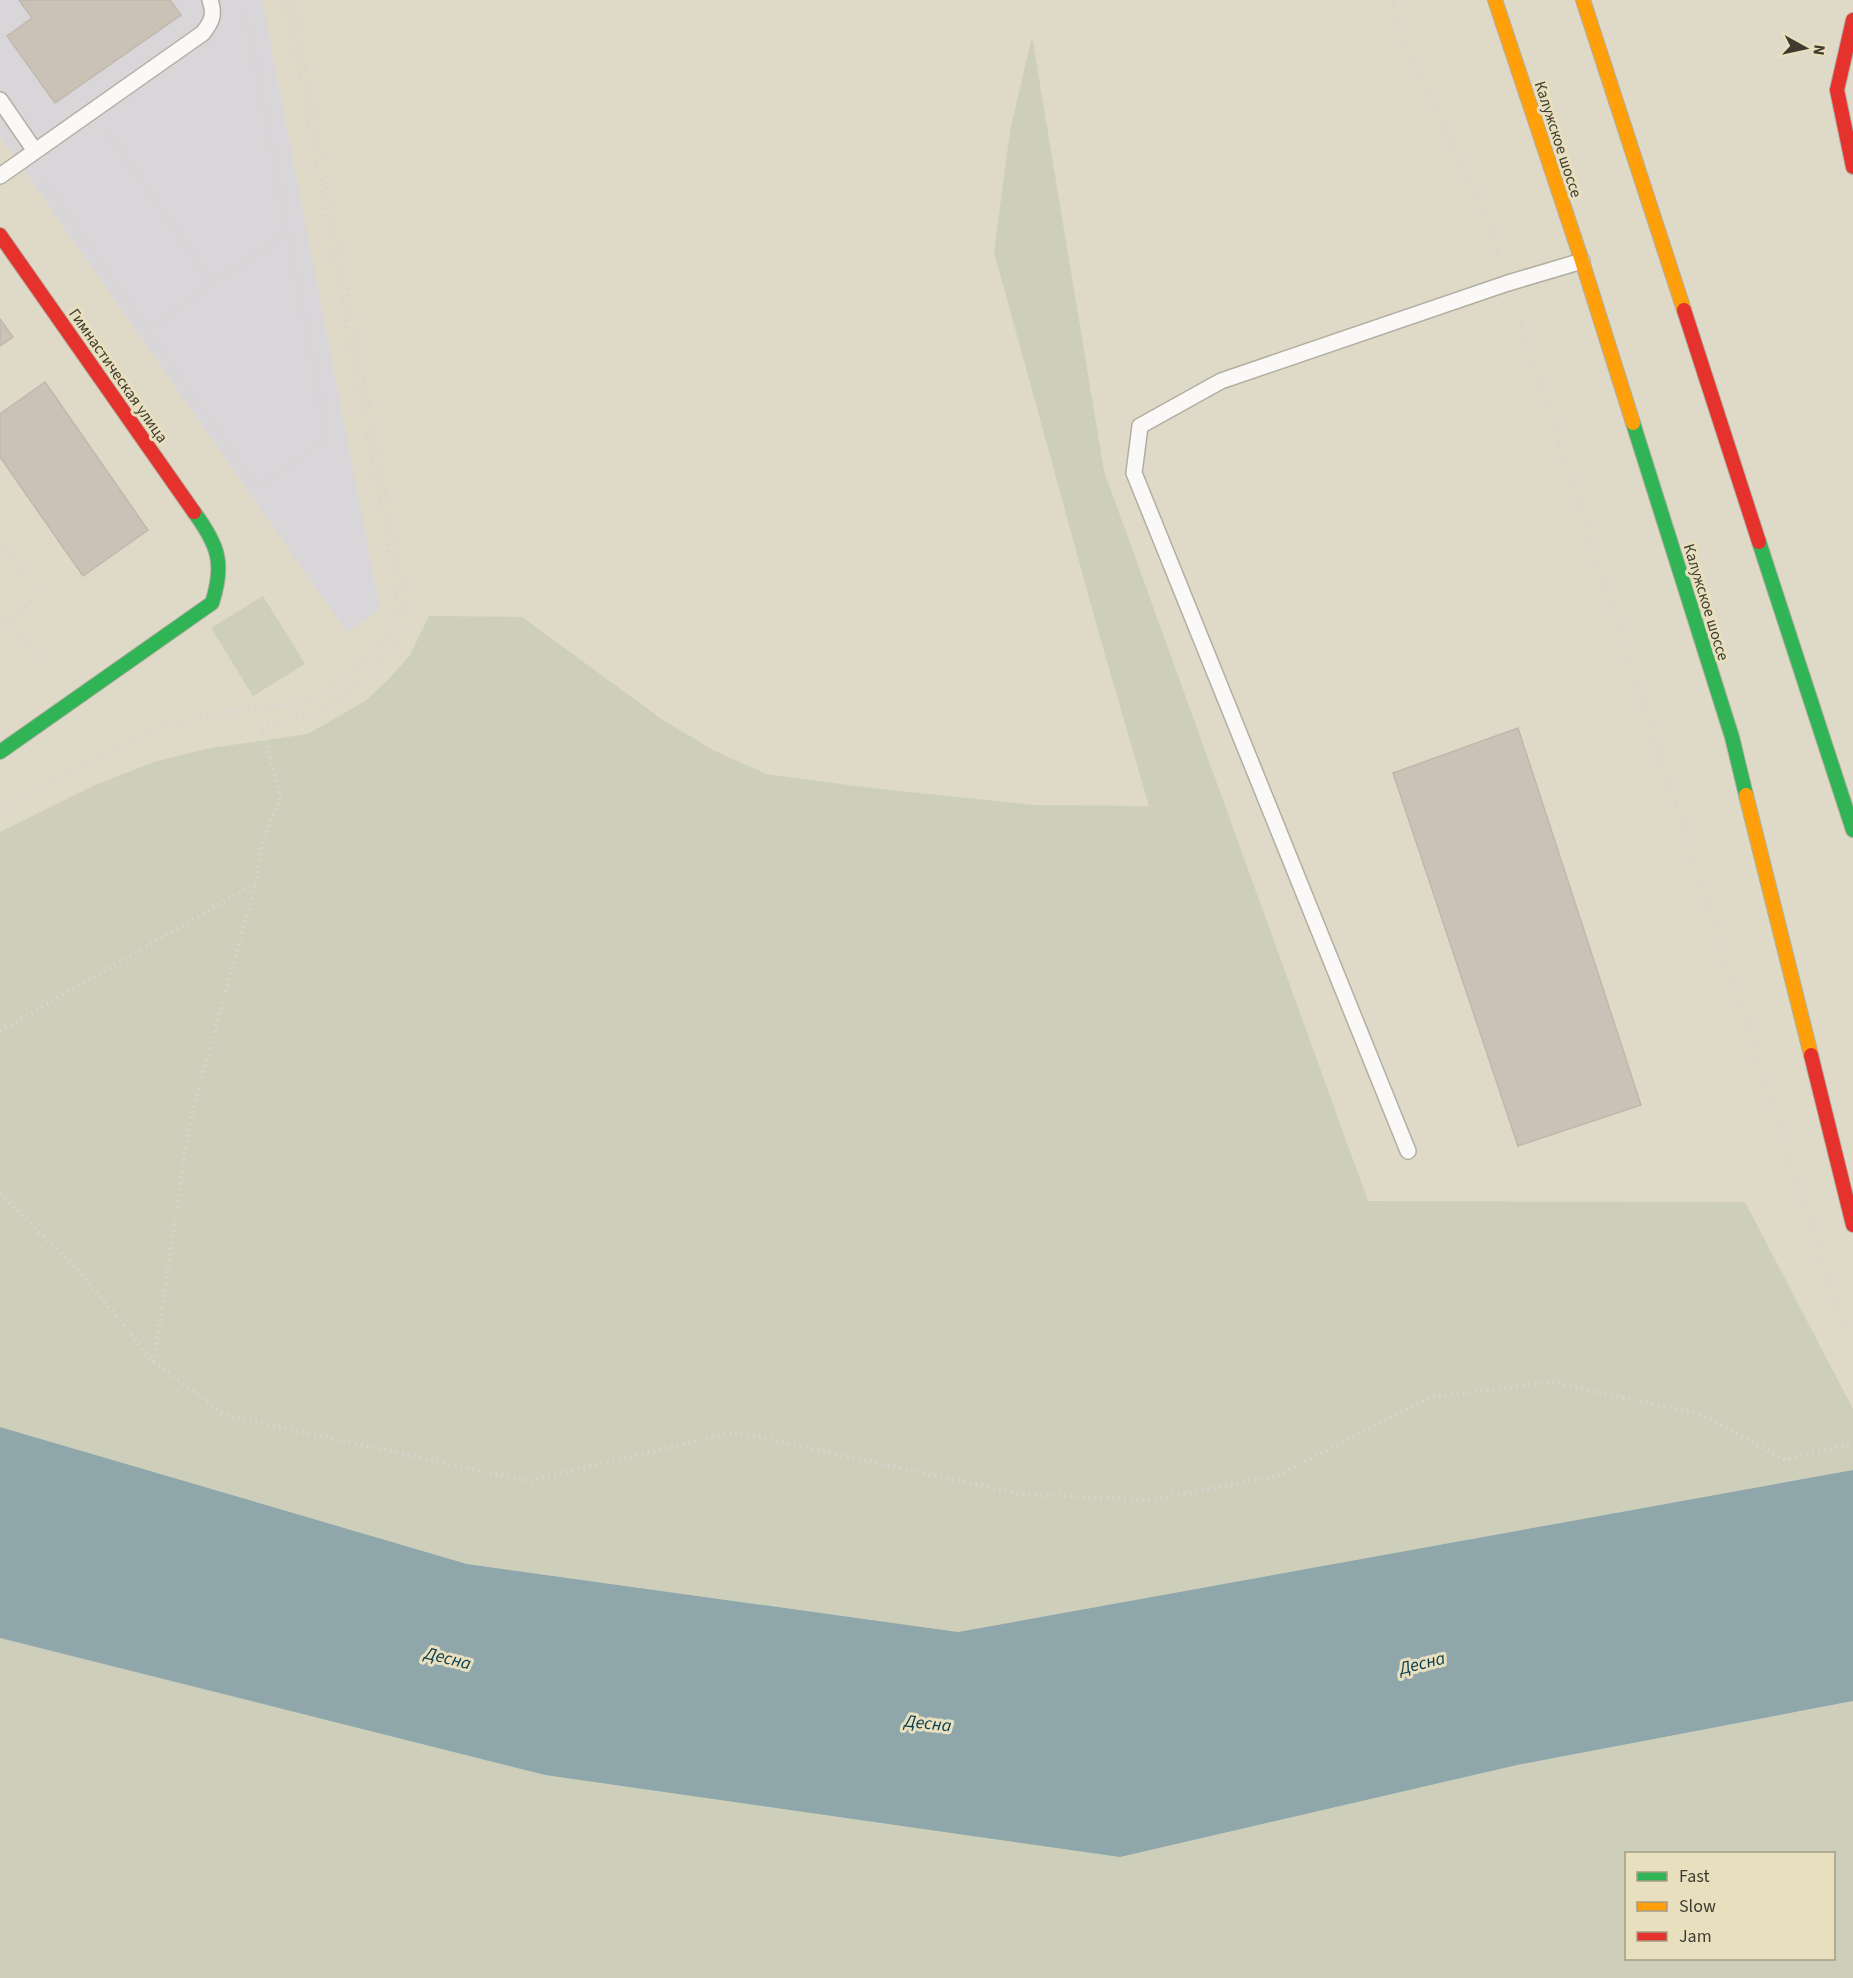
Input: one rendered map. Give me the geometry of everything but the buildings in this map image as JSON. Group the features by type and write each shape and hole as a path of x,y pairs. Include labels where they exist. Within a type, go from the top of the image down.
{"main road":[{"name":"Калужское шоссе","path":"1495,0 1582,261 1732,736 1853,1225"},
{"path":"1583,0 1853,830"},
{"path":"1853,20 1837,90 1853,167"},
{"name":"Гимнастическая улица","path":"0,235 210,534 219,559 220,570 212,603 0,752"}],"lane":[{"path":"0,176 203,33 213,19 210,0"},
{"path":"0,100 31,154"},
{"path":"1408,1151 1134,473 1140,426 1221,381 1582,261"}],"path":[{"path":"0,810 164,725 216,713 303,703 343,681 376,652 390,636 397,606 396,588 285,0"},
{"path":"154,1362 190,1120 256,883 259,851 268,823 280,800 261,724 309,714 350,693 386,658 397,639 405,608 395,541 293,0"},
{"path":"1392,0 1409,54 1485,212 1844,1328"},
{"path":"31,154 146,330 253,483 262,484 322,442 326,430 248,26 244,18 237,14 229,15 203,33"},
{"path":"92,111 213,283"},
{"path":"146,330 288,231"},
{"path":"0,540 34,591 33,599 25,608 0,626"},
{"path":"9,619 69,704"},
{"path":"0,1031 256,883"},
{"path":"0,1194 80,1271 154,1362 225,1414 528,1481 735,1432 1020,1494 1150,1500 1277,1476 1431,1397 1552,1382 1703,1415 1785,1460 1853,1443"}],"shaded area":[{"path":"0,0 262,0 380,609 347,632 0,136"}],"green space":[{"path":"1032,36 1104,471 1368,1201 1745,1202 1853,1409 1853,1470 958,1632 467,1564 0,1427 0,832 97,784 157,761 210,748 308,734 365,701 388,680 410,655 429,616 522,617 663,720 713,750 766,774 871,788 1034,805 1149,806 994,252 1010,131"},
{"path":"263,596 305,664 253,696 211,628"},
{"path":"0,1638 545,1775 1517,1765 1853,1701 1853,1978 0,1978"}],"water":[{"name":"Десна","path":"0,1427 467,1564 958,1632 1853,1470 1853,1701 1517,1765 1120,1857 545,1775 0,1638"}],"traffic: fast":[{"path":"1633,423 1732,737 1746,795"},
{"path":"0,752 212,603 218,577 217,555 209,535 194,512"},
{"path":"1759,542 1853,830"}],"traffic: slow":[{"path":"1495,0 1633,423"},
{"path":"1583,0 1684,310"},
{"path":"1746,795 1811,1055"}],"traffic: jam":[{"path":"1853,20 1837,90 1853,167"},
{"path":"0,235 194,512"},
{"path":"1684,310 1759,542"},
{"path":"1811,1055 1853,1225"}]}
